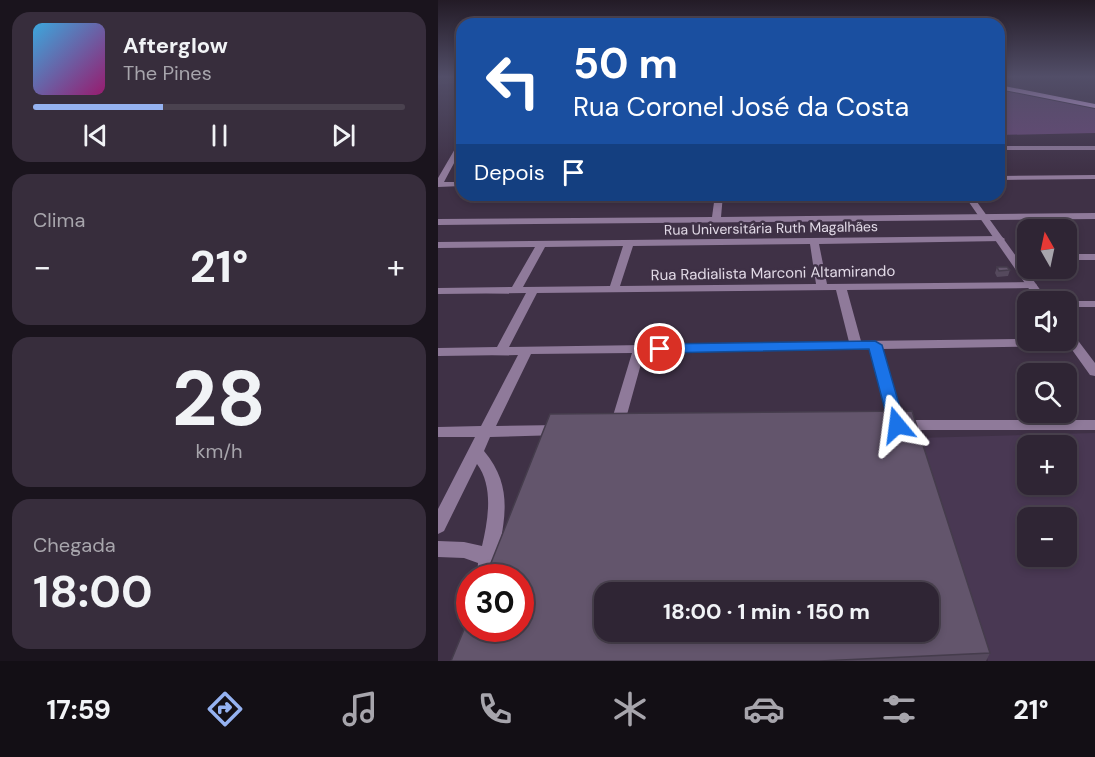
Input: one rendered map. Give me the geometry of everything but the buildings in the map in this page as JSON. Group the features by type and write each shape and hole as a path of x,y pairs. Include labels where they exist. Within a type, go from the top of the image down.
{"street":[{"path":"1005,148 1095,148"},
{"path":"438,184 456,158"},
{"path":"1005,178 1095,177"},
{"path":"438,184 456,184"},
{"path":"716,218 718,201"},
{"path":"972,201 1036,291"},
{"path":"438,222 601,232 716,218 1095,216"},
{"path":"803,218 822,287"},
{"name":"Rua Universitária Ruth Magalhães","path":"438,245 542,244 601,232 629,243 1000,239"},
{"path":"614,289 629,243"},
{"path":"515,291 542,244"},
{"path":"1077,257 1095,257"},
{"name":"Rua Radialista Marconi Altamirando","path":"438,291 1032,285"},
{"path":"841,287 855,345"},
{"path":"501,351 533,290"},
{"path":"1077,304 1095,304"},
{"path":"438,352 875,345 1017,340"},
{"path":"875,345 891,425 1095,425"},
{"path":"1077,348 1095,372"},
{"path":"616,430 639,349"},
{"path":"438,526 526,351"},
{"path":"438,432 580,430"},
{"path":"476,452 491,474 495,490 496,517 488,564"},
{"path":"438,549 471,551 483,555 485,564"}],"shaded area":[{"path":"1005,108 1095,109 1095,133 1005,135"},
{"path":"1095,433 1095,661 988,661 917,438 1017,435 1017,495 1077,495 1077,435 1024,435"}],"route":[{"path":"660,349 875,345 897,425"}]}
